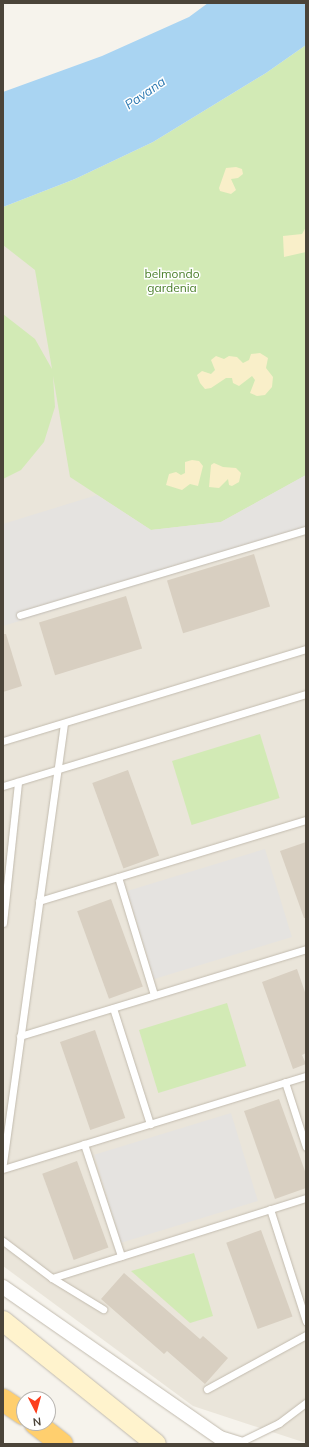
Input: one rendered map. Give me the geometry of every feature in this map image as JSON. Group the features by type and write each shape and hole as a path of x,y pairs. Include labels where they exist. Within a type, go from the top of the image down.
{"highway":[{"path":"3,1400 16,1409"},
{"path":"46,1431 62,1444"}],"street":[{"path":"3,1287 214,1434 239,1444"},
{"path":"3,1321 156,1444"}],"lane":[{"path":"20,615 306,530"},
{"path":"3,741 306,649"},
{"path":"3,786 306,694"},
{"path":"3,1163 64,723"},
{"path":"3,923 18,782"},
{"path":"39,901 306,820"},
{"path":"118,877 154,995"},
{"path":"20,1036 306,949"},
{"path":"113,1008 150,1124"},
{"path":"3,1168 306,1076"},
{"path":"285,1082 306,1147"},
{"path":"84,1144 121,1256"},
{"path":"52,1278 306,1198"},
{"path":"270,1209 306,1321"},
{"path":"3,1241 52,1278 103,1309"},
{"path":"206,1390 306,1336"},
{"path":"239,1444 279,1423 306,1403"}],"shaded area":[{"path":"306,75 306,1443 193,1406 3,1266 3,233"},
{"path":"306,475 306,534 3,626 3,524 97,495 151,530 221,522"},
{"path":"265,849 292,937 154,979 127,891"},
{"path":"231,1113 258,1201 121,1243 94,1155"}],"green space":[{"name":"belmondo gardenia","path":"306,45 306,475 221,522 151,530 70,477 53,376 55,407 44,442 21,470 3,479 3,314 35,339 52,369 35,270 3,245 3,207 75,179 153,142 266,73"},
{"path":"260,734 280,798 192,825 172,761"},
{"path":"227,1003 246,1066 158,1093 139,1030"},
{"path":"194,1253 213,1316 190,1323 131,1271"}],"sand":[{"path":"236,167 242,169 243,174 238,178 231,179 236,190 231,194 220,191 219,188 226,168"},
{"path":"306,227 306,252 284,257 283,236 302,234"},
{"path":"260,353 268,358 266,368 273,377 272,387 265,395 257,396 250,393 255,380 252,376 239,386 233,383 232,378 226,378 211,388 205,389 200,383 197,375 202,371 211,374 215,370 211,360 216,356 224,359 229,356 237,357 243,363 249,360 251,354"},
{"path":"192,460 199,461 203,466 198,486 190,484 182,490 166,485 169,474 176,472 181,475 185,473 185,462"},
{"path":"214,463 223,467 236,468 241,473 239,482 232,486 229,485 228,479 219,488 209,487 211,465"}],"water":[{"name":"Pavana","path":"208,3 306,3 306,45 266,73 153,142 75,179 3,207 3,92 102,56 189,17"}],"building":[{"path":"254,554 270,607 183,633 167,581"},
{"path":"126,596 142,649 55,675 39,623"},
{"path":"3,634 6,634 22,686 3,692"},
{"path":"128,770 159,856 123,869 92,783"},
{"path":"306,842 306,918 304,918 280,851"},
{"path":"111,899 143,986 109,999 77,911"},
{"path":"297,969 306,995 306,1053 302,1055 306,1064 293,1069 262,982"},
{"path":"95,1030 125,1118 90,1130 60,1042"},
{"path":"279,1099 306,1174 306,1188 275,1199 244,1111"},
{"path":"77,1161 108,1247 74,1260 42,1174"},
{"path":"261,1230 292,1316 258,1329 226,1243"},
{"path":"124,1273 200,1339 203,1336 228,1358 205,1384 167,1351 164,1354 101,1299"}]}
